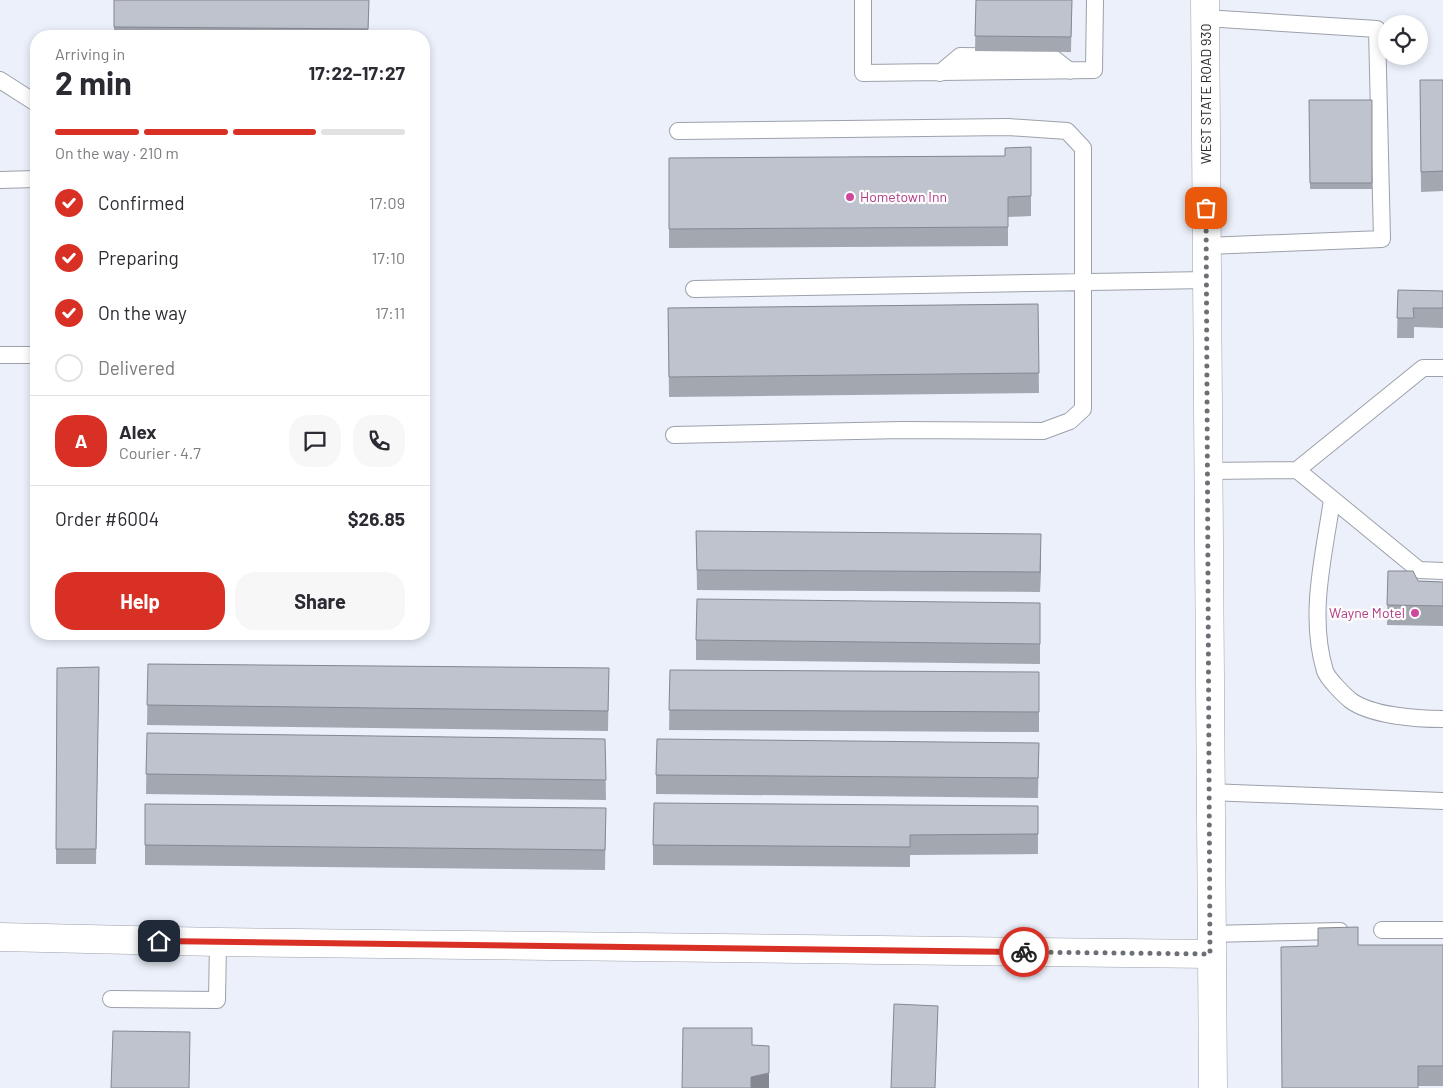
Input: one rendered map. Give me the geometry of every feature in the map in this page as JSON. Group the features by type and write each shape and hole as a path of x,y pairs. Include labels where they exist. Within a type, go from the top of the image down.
{"main road":[{"name":"WEST STATE ROAD 930","path":"1205,9 1212,1088"},
{"path":"0,937 218,942 1210,944"}],"lane":[{"path":"862,0 863,73 940,73 1094,70 1095,0"},
{"path":"1205,9 1377,29 1382,238 1206,246"},
{"path":"0,80 30,99"},
{"path":"674,435 903,430 1043,431 1070,421 1083,409 1083,148 1067,131 1008,127 678,131"},
{"path":"0,180 30,179"},
{"path":"694,289 1084,284 1207,280"},
{"path":"0,356 30,355"},
{"path":"1208,471 1297,470 1423,368 1443,368"},
{"path":"1297,470 1419,570 1443,571"},
{"path":"1332,500 1316,620 1326,673 1350,700 1372,710 1421,719 1443,719"},
{"path":"1209,792 1443,801"},
{"path":"1210,944 1340,930"},
{"path":"1382,930 1443,930"},
{"path":"111,999 217,1000 218,942"}],"building":[{"path":"114,0 369,0 368,29 114,27"},
{"path":"976,0 1072,0 1071,37 975,36"},
{"path":"1420,80 1443,80 1443,171 1421,172"},
{"path":"1309,100 1372,100 1372,183 1310,183"},
{"name":"Hometown Inn","path":"1031,147 1031,196 1008,197 1008,227 669,229 669,158 1005,156 1005,148"},
{"path":"1398,290 1443,291 1443,308 1413,308 1414,318 1397,318"},
{"path":"1038,304 1039,373 669,377 668,308"},
{"path":"696,531 1041,534 1040,572 697,570"},
{"path":"1388,571 1413,571 1418,581 1443,582 1443,606 1387,605"},
{"path":"697,599 1040,603 1040,644 696,640"},
{"path":"148,664 609,668 608,711 147,705"},
{"path":"99,667 96,849 56,849 57,668"},
{"path":"670,670 1039,672 1039,712 669,710"},
{"path":"147,733 605,739 606,780 146,774"},
{"path":"657,739 1039,743 1038,778 656,775"},
{"path":"654,803 1038,806 1038,834 910,835 910,847 653,845"},
{"path":"145,804 606,808 605,850 145,845"},
{"path":"1358,927 1358,945 1443,945 1443,1066 1418,1066 1418,1088 1282,1088 1281,947 1318,946 1318,928"},
{"path":"894,1004 938,1006 935,1088 891,1088"},
{"path":"683,1028 752,1028 752,1045 769,1046 769,1073 751,1077 751,1088 682,1088"},
{"path":"113,1031 190,1032 189,1088 111,1088"}],"way so far":[{"path":"1024,952 1210,954 1206,208"}],"place":[{"name":"Hometown Inn","path":"850,197"},
{"name":"Wayne Motel","path":"1415,613"}],"route":[{"path":"159,941 1024,952"}]}
